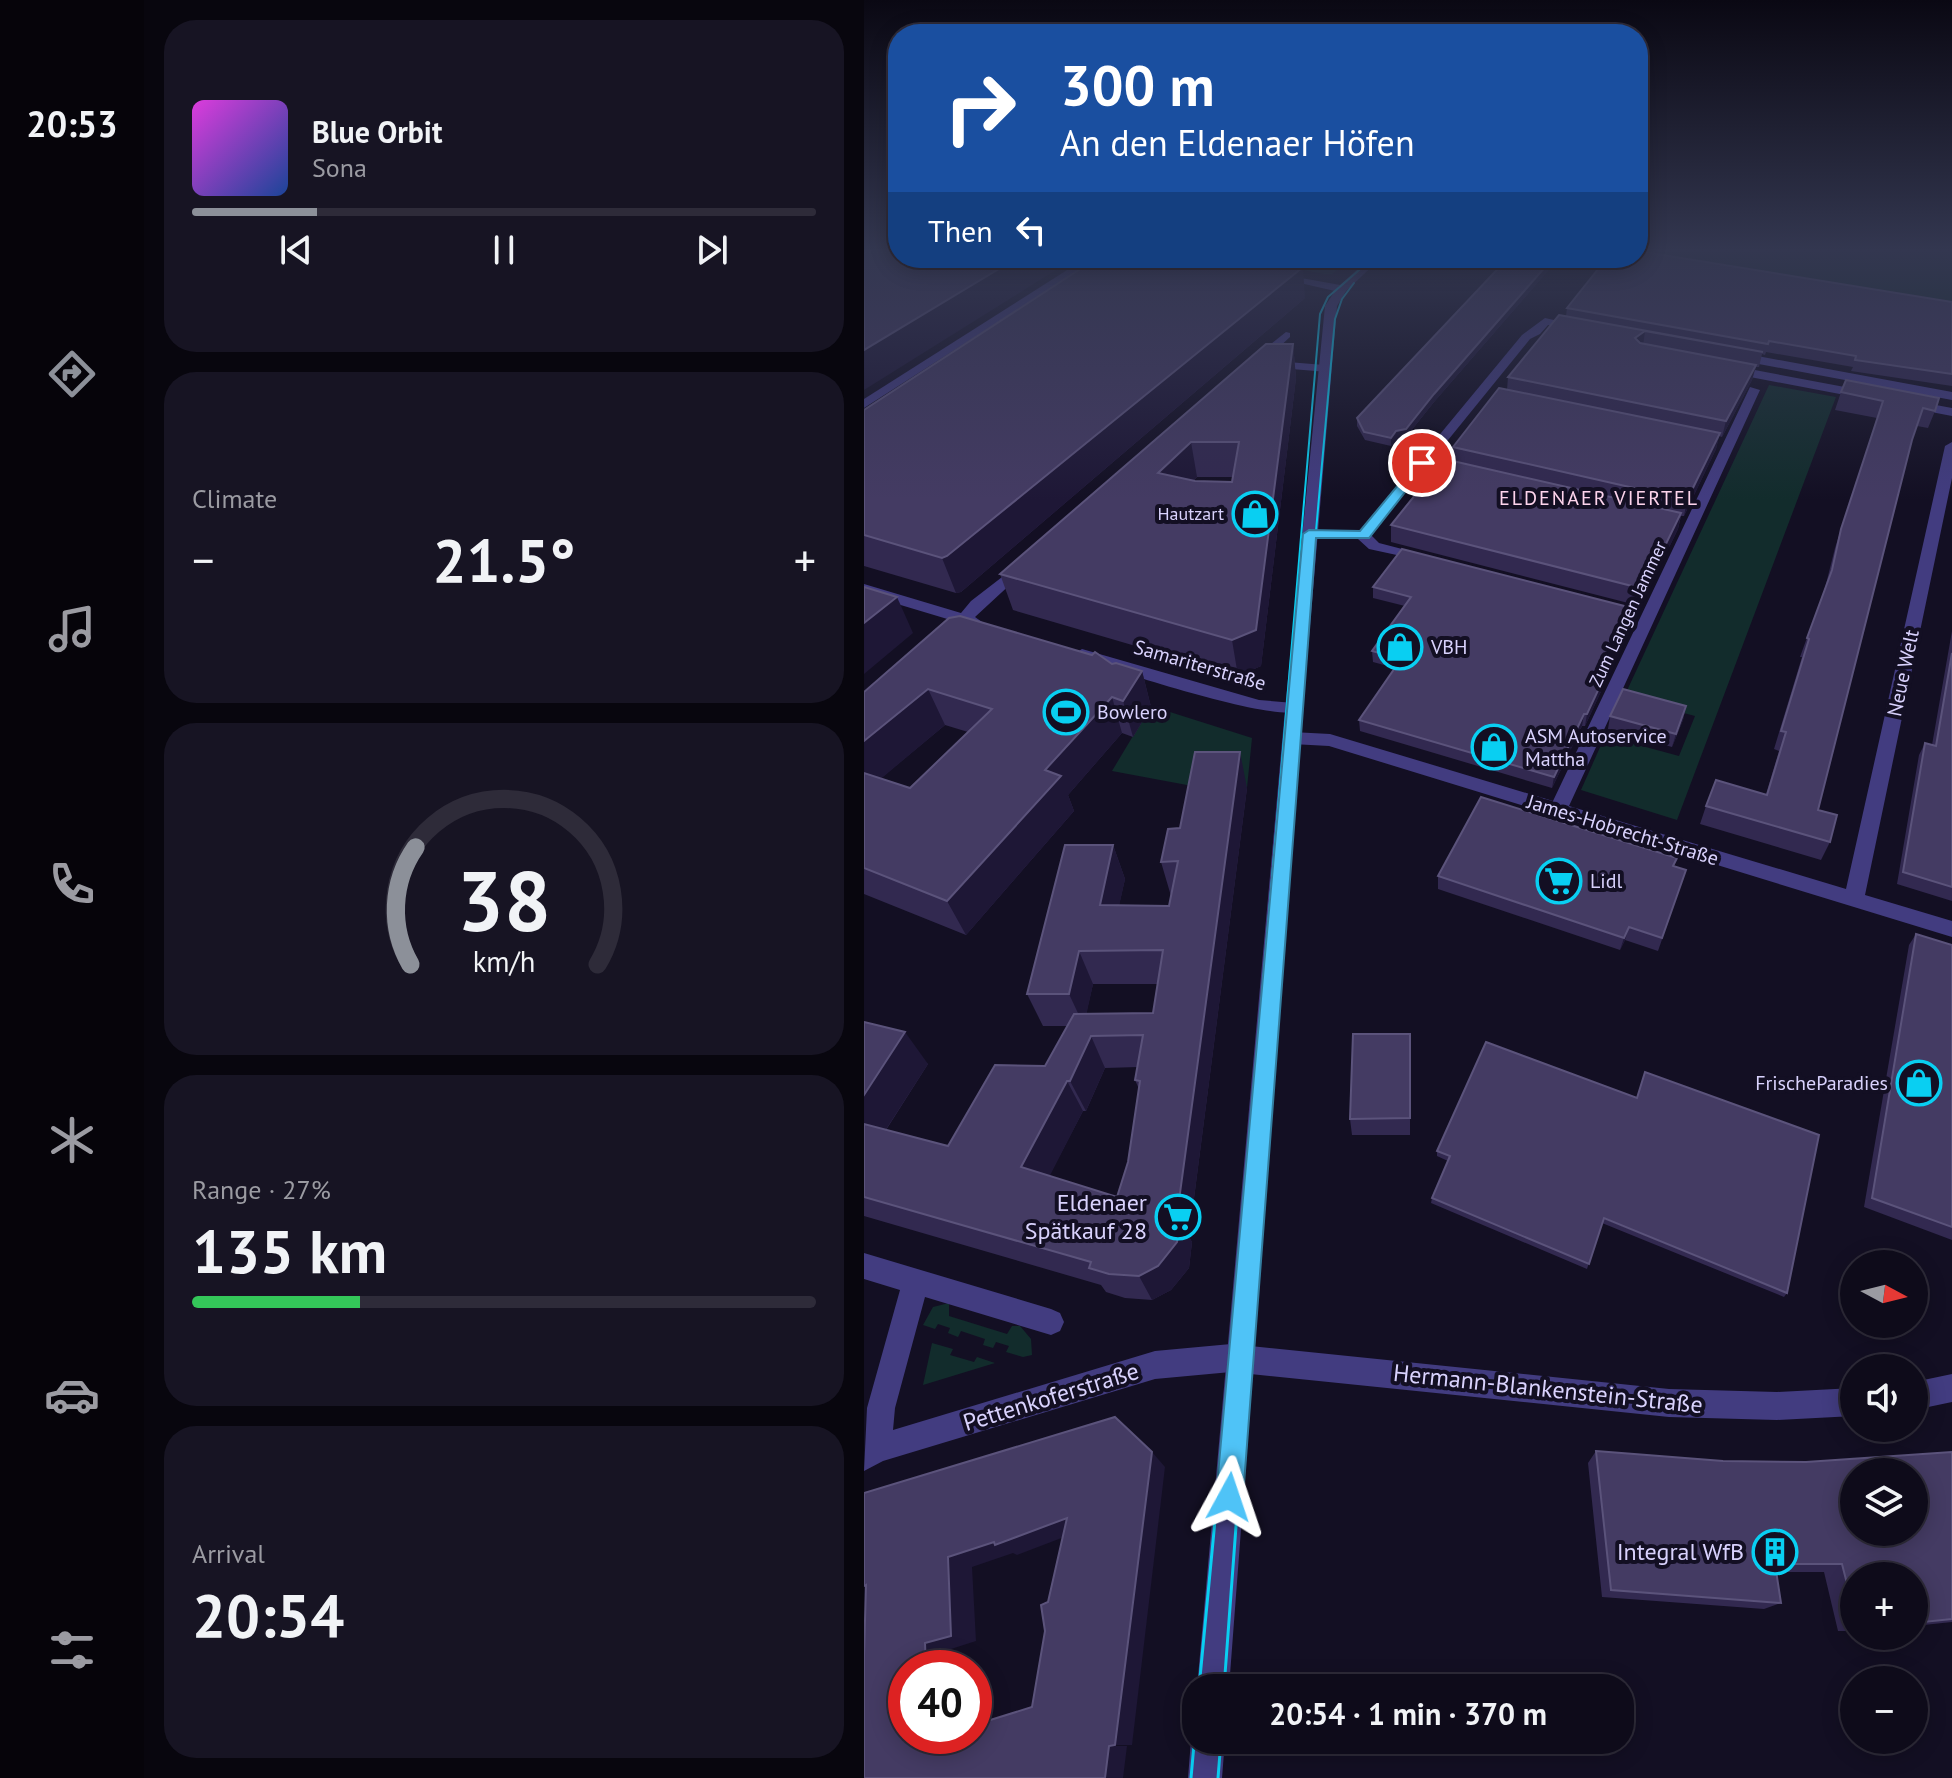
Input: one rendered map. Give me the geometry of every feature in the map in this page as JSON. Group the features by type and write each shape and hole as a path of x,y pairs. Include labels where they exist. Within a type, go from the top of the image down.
{"street":[{"path":"864,404 974,334"},
{"path":"1214,1674 1328,334"},
{"path":"1309,534 1364,535 1429,465 1480,394 1526,337 1532,334"},
{"path":"1546,334 1577,340"},
{"path":"1286,335 1253,365 1324,369"},
{"path":"1724,354 1952,396"},
{"path":"1709,366 1876,397"},
{"name":"Zum Langen Jammer","path":"1558,810 1684,523 1721,444 1754,390"},
{"path":"1480,394 1496,398"},
{"path":"1891,400 1952,412"},
{"name":"Neue Welt","path":"1854,900 1952,446"},
{"path":"1364,535 1366,542 1374,546 1435,561"},
{"path":"937,648 1031,558"},
{"path":"864,589 987,625"},
{"name":"Samariterstraße","path":"1066,649 1259,706 1294,709"},
{"name":"James-Hobrecht-Straße","path":"1292,738 1330,740 1952,929"},
{"path":"864,1266 1051,1322"},
{"path":"870,1453 916,1281"},
{"name":"Hermann-Blankenstein-Straße","path":"1242,1357 1644,1401 1777,1406 1840,1403"},
{"name":"Pettenkoferstraße","path":"870,1453 1155,1365 1242,1357"},
{"path":"1928,1393 1952,1388"},
{"path":"1205,1778 1207,1754"}],"green space":[{"path":"1769,385 1836,397 1677,820 1581,790 1605,736 1679,756 1695,716 1624,697"},
{"path":"1151,706 1252,738 1247,788 1203,788 1112,771"},
{"path":"949,1303 949,1316 1007,1334 1012,1326 1020,1326 1031,1339 1032,1355 1023,1357 1006,1352 1009,1346 996,1342 993,1348 983,1345 985,1339 961,1331 958,1337 948,1333 950,1328 938,1324 935,1329 923,1325 933,1307"},
{"path":"932,1343 953,1349 950,1355 974,1362 977,1357 995,1363 923,1385"}],"building":[{"path":"864,334 891,334 864,350"},
{"path":"981,334 1220,334 942,558 864,535 864,410"},
{"path":"1436,334 1487,334 1406,429 1396,431 1391,438 1364,432 1357,418"},
{"path":"1543,334 1641,334 1635,338 1640,343 1756,365 1726,421 1508,377"},
{"path":"1712,334 1952,334 1952,374 1855,360 1856,356 1769,341 1768,344"},
{"path":"1266,344 1293,344 1256,630 1232,640 1000,574","holes":["1191,442 1239,442 1232,482 1195,481 1158,473"]},
{"path":"1846,380 1939,398 1935,411 1923,408 1912,440 1818,810 1837,815 1830,842 1706,806 1716,780 1767,795 1786,732 1781,731 1807,638 1832,570 1841,529 1883,401 1841,392"},
{"path":"1499,388 1720,433 1687,500 1453,447"},
{"path":"1444,459 1681,513 1644,589 1391,525"},
{"path":"1402,549 1636,609 1554,777 1359,720 1401,659 1372,651 1411,597 1373,587"},
{"path":"864,587 897,597 864,623"},
{"path":"960,616 1092,655 1095,652 1112,664 1142,671 1123,701 1112,697 1045,770 1061,776 947,901 864,868 864,773 910,788 992,709 928,689 864,741 864,692 949,618"},
{"path":"1952,653 1952,887 1903,872 1925,743 1936,746"},
{"path":"1623,689 1686,706 1676,734 1610,716"},
{"path":"1195,752 1240,752 1177,1215 1181,1216 1177,1242 1158,1266 1139,1276 1109,1274 1089,1268 1091,1262 864,1197 864,1124 948,1146 995,1065 1045,1066 1074,1014 1153,1013 1163,950 1079,951 1069,994 1027,994 1065,845 1113,845 1100,905 1169,906 1178,861 1161,862 1168,829 1180,828","holes":["1143,1035 1135,1080 1140,1081 1128,1162 1117,1197 1021,1167 1067,1081 1070,1081 1091,1036"]},
{"name":"Lidl","path":"1481,797 1677,858 1673,866 1686,870 1662,938 1629,927 1624,938 1438,876"},
{"name":"FrischeParadies","path":"1916,934 1952,945 1952,1227 1872,1198"},
{"path":"864,1022 905,1032 864,1095"},
{"path":"1353,1034 1410,1034 1410,1118 1350,1119"},
{"path":"1486,1042 1637,1098 1645,1072 1819,1135 1787,1293 1604,1218 1589,1264 1432,1198 1450,1156 1437,1151"},
{"path":"1115,1417 1152,1452 1115,1745 1109,1746 1105,1778 864,1778 864,1493","holes":["1067,1518 1048,1602 1041,1605 1045,1631 1032,1707 992,1719 992,1754 888,1754 888,1650 925,1650 925,1643 951,1636 948,1557 994,1542 995,1545"]},
{"name":"Integral WfB","path":"1596,1451 1723,1461 1840,1460 1840,1546 1928,1546 1928,1458 1864,1458 1952,1452 1952,1619 1928,1622 1928,1562 1775,1564 1781,1603 1611,1590"}],"tram line":[{"path":"1235,1313 1318,334"},
{"path":"1252,1313 1281,921 1334,334"},
{"path":"1200,1674 1235,1311"},
{"path":"1225,1674 1252,1311"},
{"path":"1191,1778 1193,1754"},
{"path":"1218,1778 1220,1754"}],"place":[{"name":"Hautzart","path":"1255,514"},
{"name":"VBH","path":"1400,647"},
{"name":"Bowlero","path":"1066,712"},
{"name":"ASM Autoservice Mattha","path":"1494,747"},
{"name":"Lidl","path":"1559,881"},
{"name":"FrischeParadies","path":"1919,1083"},
{"name":"Eldenaer Spätkauf 28","path":"1178,1217"},
{"name":"Integral WfB","path":"1775,1552"}],"district":[{"name":"ELDENAER VIERTEL","path":"1599,498"}],"route":[{"path":"1229,1497 1309,534 1364,535 1422,463"}]}
